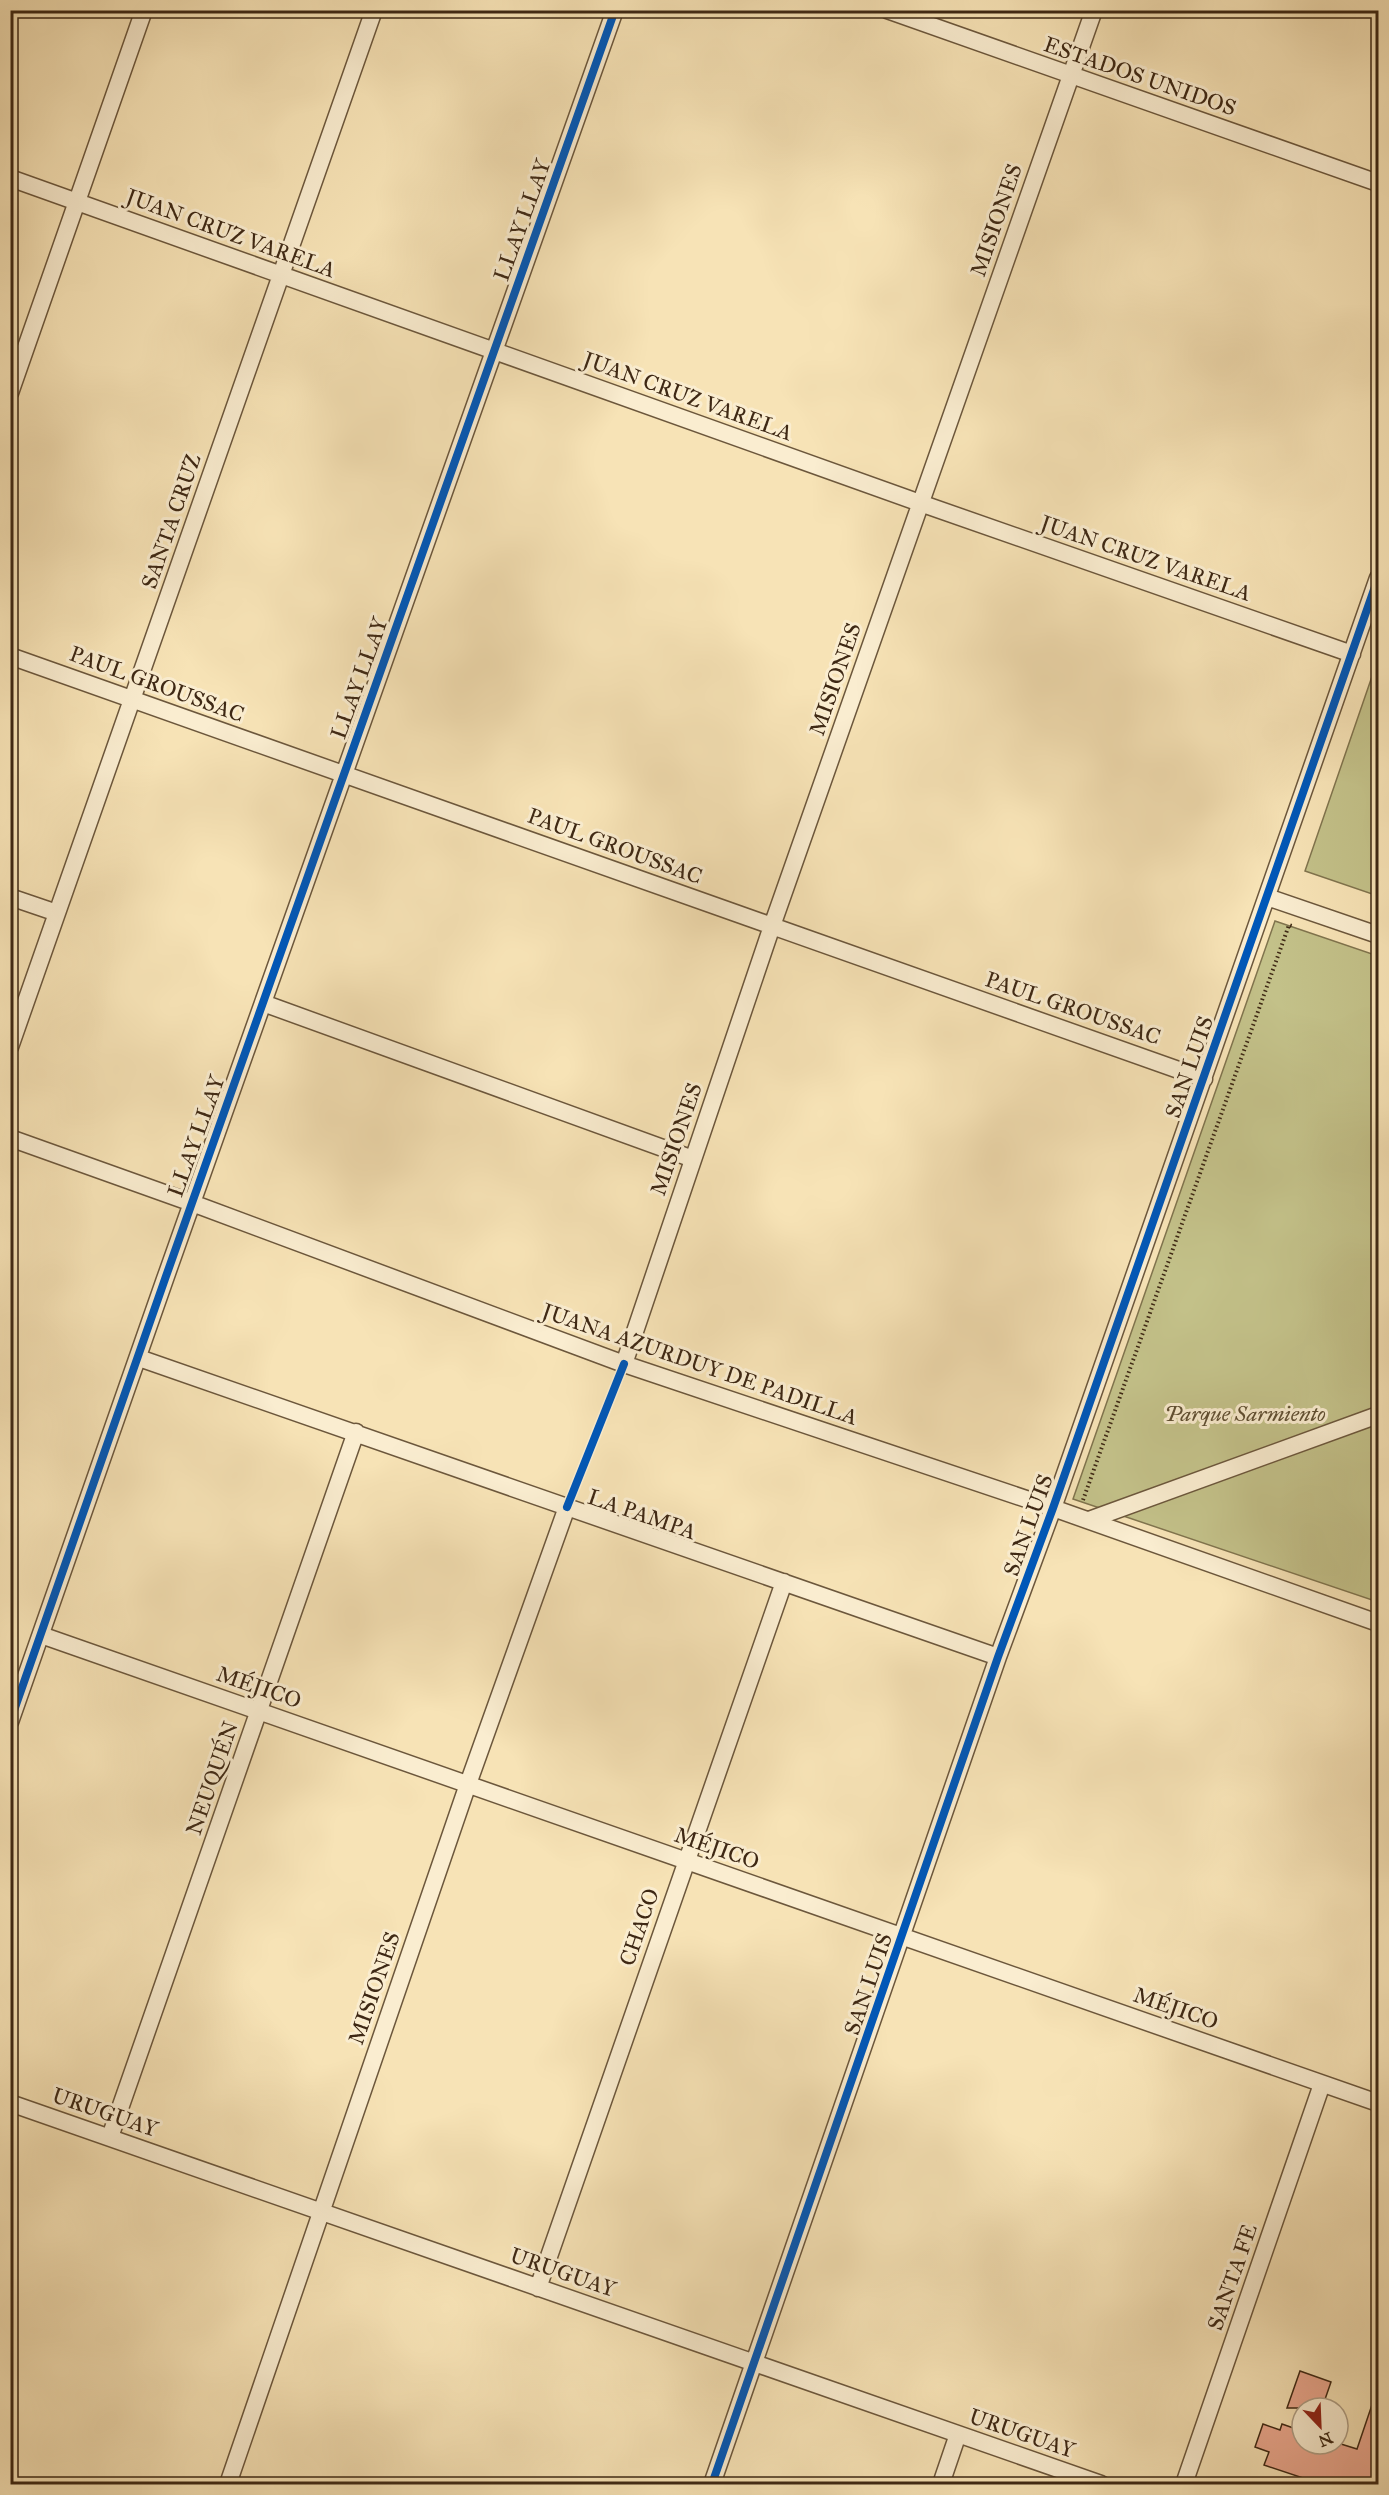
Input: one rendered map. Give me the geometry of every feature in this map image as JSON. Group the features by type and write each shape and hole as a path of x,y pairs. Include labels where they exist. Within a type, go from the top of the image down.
{"street":[{"path":"10,393 144,10"},
{"name":"SANTA CRUZ","path":"10,1047 374,10"},
{"name":"LLAY LLAY","path":"10,1722 615,10"},
{"name":"ESTADOS UNIDOS","path":"887,10 1378,183"},
{"name":"MISIONES","path":"624,1364 772,926 1094,10"},
{"name":"JUAN CRUZ VARELA","path":"10,178 920,503 1352,654"},
{"name":"SAN LUIS","path":"712,2484 998,1657 1053,1508 1378,578"},
{"name":"PAUL GROUSSAC","path":"10,656 1204,1078"},
{"path":"10,897 57,913"},
{"path":"1267,897 1378,935"},
{"path":"263,1003 693,1159"},
{"name":"JUANA AZURDUY DE PADILLA","path":"10,1138 192,1203 624,1364 1089,1520 1378,1623"},
{"name":"LA PAMPA","path":"139,1358 998,1657"},
{"path":"1089,1520 1378,1414"},
{"name":"NEUQUÉN","path":"110,2137 356,1432"},
{"name":"MISIONES","path":"228,2484 468,1784 567,1507"},
{"name":"CHACO","path":"538,2288 784,1582"},
{"name":"MÉJICO","path":"41,1635 1378,2103"},
{"name":"SANTA FE","path":"1184,2484 1322,2084"},
{"name":"URUGUAY","path":"10,2103 1101,2484"},
{"path":"941,2484 958,2434"}],"path":[{"path":"1112,1512 1083,1502 1289,925 1300,929"}],"green space":[{"path":"1378,659 1378,896 1305,871"},
{"name":"Parque Sarmiento","path":"1275,921 1378,956 1378,1602 1073,1499"}],"building":[{"path":"1300,2371 1331,2382 1326,2396 1291,2396"},
{"path":"1376,2393 1378,2393 1378,2484 1321,2484 1264,2465 1269,2452 1255,2447 1263,2424 1280,2430 1282,2424 1290,2427 1290,2456 1350,2456 1350,2447 1357,2449"}],"cycle path":[{"path":"10,1722 615,10"},
{"path":"712,2484 998,1657 1053,1508 1378,578"},
{"path":"567,1507 624,1364"}]}
